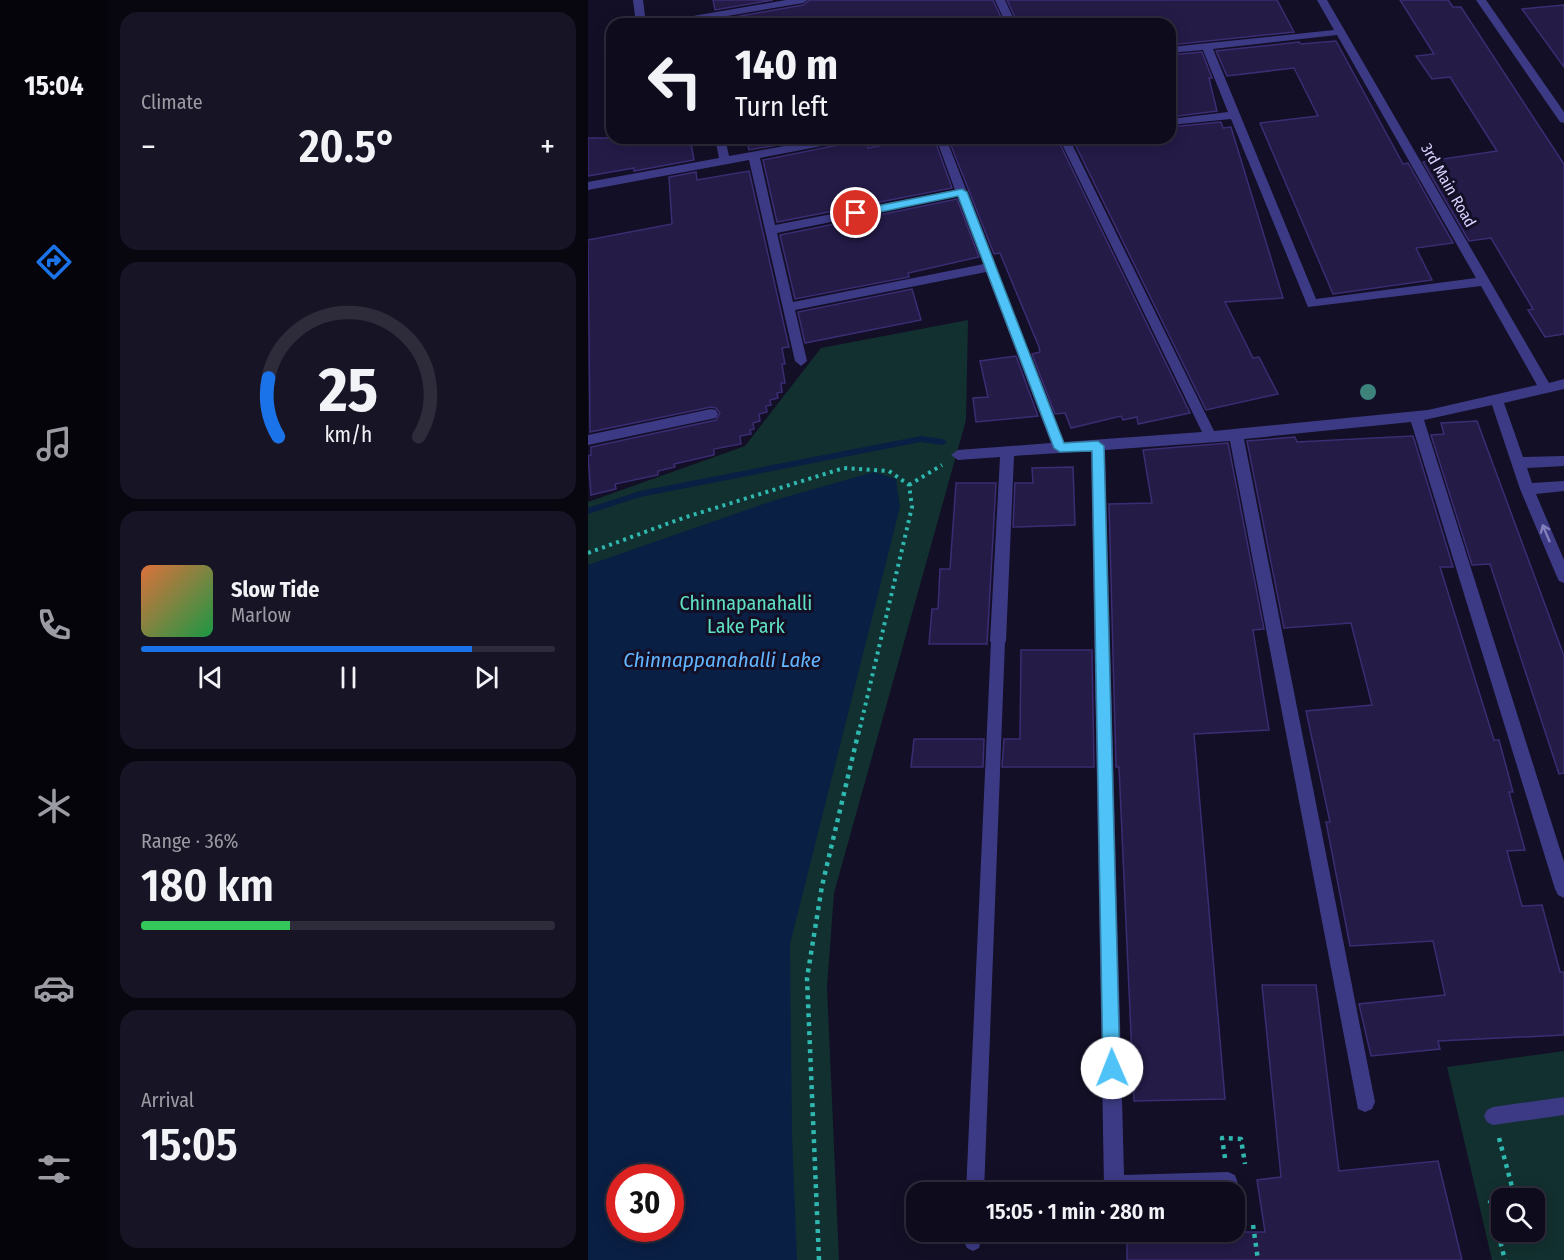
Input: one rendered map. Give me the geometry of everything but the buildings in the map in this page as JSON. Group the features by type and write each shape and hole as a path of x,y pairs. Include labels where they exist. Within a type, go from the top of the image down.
{"street":[{"path":"638,0 640,18"},
{"path":"699,18 803,0"},
{"path":"1000,0 1008,18"},
{"name":"3rd Main Road","path":"1322,0 1545,387"},
{"path":"1481,0 1564,120"},
{"path":"1176,50 1341,32"},
{"path":"1207,47 1312,303 1485,281"},
{"path":"1176,121 1235,115"},
{"path":"721,144 725,162"},
{"path":"588,186 818,144"},
{"path":"943,144 1060,448"},
{"path":"1067,144 1210,436"},
{"path":"754,157 801,361"},
{"path":"771,230 962,192"},
{"path":"789,307 991,267"},
{"path":"958,455 1236,435 1416,417 1564,384"},
{"path":"1496,399 1527,489 1564,577"},
{"path":"588,440 711,414"},
{"path":"1416,417 1564,889"},
{"path":"1236,435 1365,1102"},
{"path":"1098,446 1114,1182"},
{"path":"998,641 1007,453"},
{"path":"1518,463 1564,461"},
{"path":"1527,489 1564,486"}],"lane":[{"path":"975,1182 998,641"},
{"path":"1493,1116 1564,1106"}],"path":[{"path":"909,484 958,455"},
{"path":"588,553 683,518 844,468 889,471 909,484 912,507 822,886 807,978 819,1260"},
{"path":"1493,1116 1512,1188"},
{"path":"1500,1242 1505,1260"}],"green space":[{"name":"Chinnappanahalli Lake","path":"968,320 966,420 834,893 827,987 839,1260 588,1260 588,502 745,446 821,348"},
{"path":"1564,1051 1564,1260 1492,1260 1447,1067"}],"water":[{"name":"Chinnappanahalli Lake","path":"874,472 896,479 900,507 790,944 792,1134 797,1260 588,1260 588,565 775,500"}],"waterway":[{"path":"588,511 640,494 921,439 943,442"}],"route":[{"path":"856,213 962,192 1060,448 1098,446 1112,1068"}],"park label":[{"name":"Chinnapanahalli Lake Park","path":"746,614"}]}
